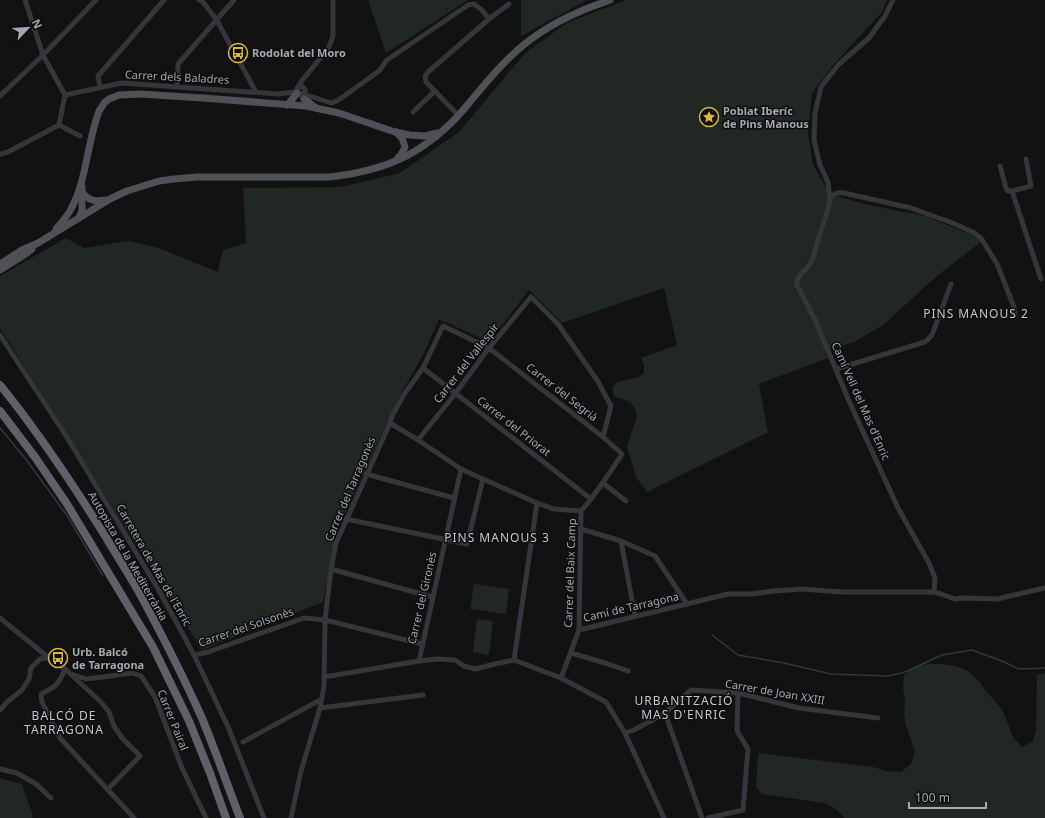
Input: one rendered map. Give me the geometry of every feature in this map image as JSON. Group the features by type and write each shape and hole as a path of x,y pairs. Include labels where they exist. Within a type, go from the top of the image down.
{"highway":[{"name":"Autopista de la Mediterrània","path":"0,384 81,496 141,595 200,716 240,818"},
{"path":"0,411 35,457 67,504 153,647 189,721 226,818"}],"main road":[{"path":"0,264 22,250 38,243 110,199 141,186 159,181 197,177 329,178 367,172 395,161 410,154 440,133 458,115 508,58 533,37 569,16 610,0"},
{"path":"287,105 300,92"},
{"path":"299,106 300,92"},
{"path":"300,92 316,108"},
{"path":"52,234 70,211 75,201 99,111 105,102 114,96 140,94 299,106 339,113 395,132 425,136 440,133"},
{"path":"395,132 402,138 404,144 409,149 418,148"},
{"path":"395,161 402,153 404,139 411,135"},
{"path":"411,135 418,141 418,148"},
{"path":"79,218 82,211 82,179"},
{"path":"82,192 93,201 110,199"},
{"path":"0,270 27,253 38,243"}],"street":[{"path":"24,0 43,55 65,95 59,125"},
{"path":"0,96 43,55 96,0"},
{"path":"100,87 98,76 164,0"},
{"path":"199,0 202,1 216,19 256,92"},
{"path":"177,86 178,64 234,0"},
{"path":"333,0 333,36 329,48 301,82 300,92 330,103 340,100 379,72 387,60 468,5 474,4 482,10 489,19"},
{"name":"Camí Vell del Mas d'Enric","path":"893,0 885,16 869,38 839,64 821,87 815,113 814,140 820,165 828,182 830,199 813,259 801,274 797,285 816,322 849,401 898,508 929,563 934,578 934,592"},
{"path":"458,115 426,82 425,77 427,73 489,19 509,4"},
{"name":"Carrer dels Baladres","path":"65,95 122,83 278,94 288,92 293,88 300,92"},
{"path":"413,112 435,91"},
{"path":"59,125 80,136"},
{"path":"0,154 8,152 59,125"},
{"path":"1000,166 1008,191 1031,186 1026,159"},
{"path":"1012,191 1041,279"},
{"path":"830,199 837,192 911,208 973,232 981,238 997,264 1014,307 1015,314"},
{"path":"836,369 925,342 932,335 951,284"},
{"name":"Carrer del Vallespir","path":"418,440 456,394 489,348 531,297 558,324 597,380 610,406 603,437"},
{"name":"Carrer del Tarragonès","path":"291,818 301,771 322,699 324,686 325,620 331,569 336,544 346,518 393,414 405,393 424,368 443,326 489,348"},
{"name":"Carretera de Mas de l'Enric","path":"0,336 68,439 158,589 194,655 229,729 264,818"},
{"name":"Carrer del Segrià","path":"489,348 603,437 622,454"},
{"name":"Carrer del Priorat","path":"424,368 592,499"},
{"path":"390,423 461,468 483,479 554,509 581,511"},
{"name":"Carrer del Baix Camp","path":"561,678 579,630 582,529 581,511 592,499 622,454"},
{"name":"Carrer del Gironès","path":"419,661 461,468"},
{"path":"366,474 454,498"},
{"path":"346,518 467,544 483,479"},
{"path":"603,483 626,501"},
{"path":"514,660 537,503"},
{"path":"582,529 621,541 655,556 687,604 728,594 751,594 775,590 802,589 842,592 934,592 955,599 997,599 1045,588"},
{"path":"621,541 635,616"},
{"path":"331,569 432,597"},
{"name":"Camí de Tarragona","path":"579,630 687,604"},
{"path":"0,618 101,702 109,712 114,726 122,738 140,756 108,789"},
{"name":"Carrer del Solsonès","path":"194,655 208,652 304,618 325,620 422,644"},
{"path":"571,653 628,671"},
{"path":"0,710 7,702 22,690 29,679 31,668 40,659 49,658"},
{"path":"324,677 437,659 455,660 464,666 475,669 514,660 561,678 606,702 625,733 664,818"},
{"path":"66,672 56,685 41,694 42,702 60,738 134,818"},
{"name":"Carrer Pairal","path":"66,672 86,679 103,678 132,673 141,676 155,697 182,768 206,818"},
{"name":"Carrer de Joan XXIII","path":"625,733 634,730 665,713 691,690 738,693 799,708 878,718"},
{"path":"708,818 743,810 748,749 737,731 738,693"},
{"path":"320,708 423,695"},
{"path":"243,742 322,699"},
{"path":"665,713 702,818"},
{"path":"0,769 17,773 36,784 51,798"}],"shaded area":[{"path":"368,0 468,0 386,53"},
{"path":"521,0 587,0 521,36"},
{"path":"626,0 887,0 882,12 836,62 812,93 808,133 813,165 830,194 864,204 925,216 977,237 981,242 938,275 883,325 854,342 825,351 828,358 759,384 768,432 647,492 636,477 627,447 637,416 635,408 630,402 614,396 612,388 617,382 638,377 644,373 644,365 641,358 677,345 664,288 562,323 529,290 489,342 439,319 424,353 398,399 335,535 323,602 202,650 0,328 0,276 66,238 84,248 129,241 156,247 218,272 223,250 246,243 243,188 341,187 400,173 459,132 525,53 567,23"},
{"path":"474,584 509,589 506,614 470,609"},
{"path":"477,619 493,621 489,655 473,652"},
{"path":"928,664 956,666 968,671 978,680 1003,711 1013,737 1022,747 1033,741 1036,729 1037,675 1045,673 1045,818 844,818 830,805 762,794 756,787 758,753 873,767 887,771 901,772 911,764 915,751 906,725 904,713 904,675 915,667"},
{"path":"0,778 22,784 33,816 32,818 0,818"}],"waterway":[{"path":"0,428 28,462 68,517 103,576"},
{"path":"712,635 738,655 784,663 831,674 888,676 905,672 942,655 972,650 1019,669 1045,668"}],"place":[{"name":"Rodolat del Moro","path":"238,53"},
{"name":"Poblat Iberíc de Pins Manous","path":"709,117"},
{"name":"Urb. Balcó de Tarragona","path":"58,658"}],"district":[{"name":"PINS MANOUS 2","path":"976,314"},
{"name":"PINS MANOUS 3","path":"497,538"},
{"name":"URBANITZACIÓ MAS D'ENRIC","path":"684,708"},
{"name":"BALCÓ DE TARRAGONA","path":"64,723"}]}
